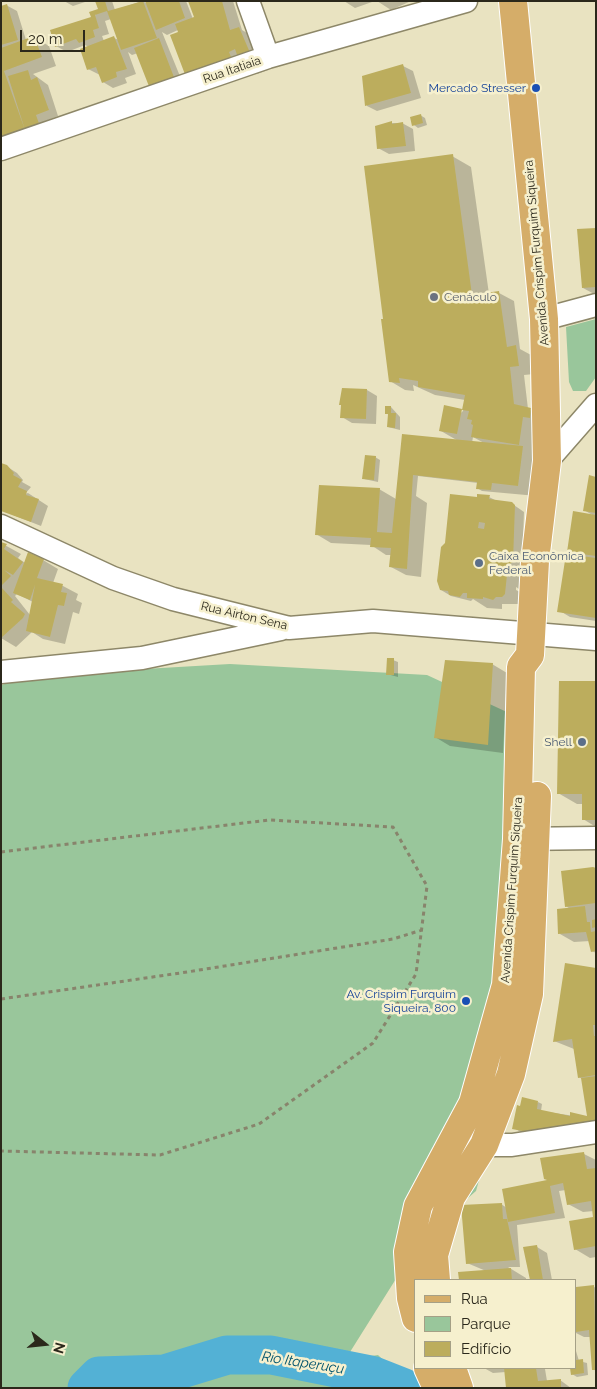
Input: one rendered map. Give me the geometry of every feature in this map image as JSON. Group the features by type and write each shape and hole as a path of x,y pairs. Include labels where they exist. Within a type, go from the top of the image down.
{"main road":[{"name":"Avenida Crispim Furquim Siqueira","path":"436,1279 434,1255 451,1197 484,1145 511,1074 529,994 521,667 530,645 535,561 547,461 544,319 513,1"},
{"name":"Avenida Crispim Furquim Siqueira","path":"414,1310 411,1298 408,1252 418,1206 461,1130 473,1103 506,984 526,838"},
{"path":"428,1369 437,1388"},
{"path":"452,1369 459,1388"}],"street":[{"path":"248,1 268,57"},
{"name":"Rua Itatiaia","path":"1,150 268,57 466,1"},
{"path":"544,319 596,304"},
{"path":"547,461 596,405"},
{"name":"Rua Airton Sena","path":"1,526 113,578 173,599 289,628 373,621 530,645 596,639"},
{"path":"1,672 142,658 289,628"},
{"path":"526,838 596,838"},
{"path":"461,1130 484,1145 512,1145 596,1132"}],"path":[{"path":"1,852 269,820 393,827 427,886 416,974 373,1043 259,1124 160,1155 1,1151"},
{"path":"1,999 393,939 422,930"}],"green space":[{"path":"596,319 596,377 586,391 573,391 569,382 566,327"},
{"path":"230,664 427,675 509,713 550,845 529,1002 476,1191 421,1239 345,1360 378,1355 413,1388 1,1388 1,685 41,675"}],"building":[{"path":"95,1 105,1 108,11 143,1 157,38 121,50 107,11 95,15 99,28 93,30 95,37 79,43 76,39 55,47 50,30 91,17 89,12 98,9"},
{"path":"145,1 179,1 185,18 156,30"},
{"path":"188,1 222,1 230,30 239,27 254,62 241,66 235,49 229,52 233,62 186,77 170,35 178,32 175,24 194,17"},
{"path":"7,4 18,40 1,45 1,6"},
{"path":"34,36 42,57 4,71 25,130 8,76 28,70 31,80 37,77 49,110 36,115 42,132 1,140 1,48"},
{"path":"114,36 127,69 116,72 117,77 102,83 96,67 87,70 80,49"},
{"path":"159,38 177,85 152,94 134,48"},
{"path":"403,64 411,93 365,106 362,76"},
{"path":"421,114 423,123 412,126 410,117"},
{"path":"392,121 392,124 403,122 406,146 377,149 375,126"},
{"path":"453,154 472,295 499,291 507,347 516,345 519,366 510,367 514,404 531,408 530,418 523,417 519,445 471,437 473,425 471,424 472,420 467,419 469,411 462,410 465,395 418,387 418,381 399,378 400,383 389,382 364,166"},
{"path":"596,228 596,287 582,288 577,229"},
{"path":"342,388 367,389 366,419 340,418 341,405 339,405"},
{"path":"444,405 462,409 457,434 439,431"},
{"path":"385,406 391,406 391,413 396,413 395,428 387,427 388,414 385,414"},
{"path":"402,434 523,446 518,486 492,483 491,490 476,489 477,482 413,475 407,569 389,567 391,548 370,547 371,538 315,535 319,485 380,488 377,532 392,533"},
{"path":"365,455 376,456 374,480 362,479"},
{"path":"1,463 7,465 14,473 13,475 22,480 18,487 27,491 26,495 39,499 31,522 1,511"},
{"path":"589,475 596,477 596,513 583,511"},
{"path":"450,494 477,497 477,494 490,495 489,499 512,502 515,505 513,562 508,565 505,594 502,597 496,597 493,600 483,597 483,599 467,598 467,593 463,593 460,597 449,595 448,591 440,590 437,581 441,547 445,543","holes":["479,522 485,523 484,529 478,528"]},
{"path":"573,511 596,515 596,556 567,552"},
{"path":"1,542 7,544 4,549 23,562 13,575 4,570 11,576 1,586"},
{"path":"28,552 44,559 37,578 63,584 61,592 67,593 64,606 58,605 50,637 26,631 35,585 30,600 13,593"},
{"path":"566,554 596,558 596,618 557,612"},
{"path":"1,587 13,600 11,602 25,614 1,638"},
{"path":"387,658 394,658 394,675 386,675"},
{"path":"445,660 493,663 488,745 434,738"},
{"path":"559,681 596,681 596,820 582,820 582,794 557,794"},
{"path":"596,868 596,903 565,907 561,871"},
{"path":"585,906 587,922 590,922 591,932 596,931 596,951 591,952 586,932 558,934 557,909"},
{"path":"596,919 596,927 592,928 592,920"},
{"path":"565,963 596,968 596,1025 593,1025 594,1036 596,1036 596,1075 578,1078 572,1039 553,1042"},
{"path":"596,1076 596,1116 595,1120 592,1121 593,1131 554,1137 512,1129 517,1105 520,1106 522,1097 538,1101 537,1109 570,1116 570,1112 587,1116 581,1078"},
{"path":"584,1152 587,1169 596,1168 596,1246 574,1250 569,1221 593,1217 591,1201 567,1205 563,1183 550,1186 555,1213 508,1222 502,1189 547,1180 544,1179 540,1158"},
{"path":"502,1203 503,1219 507,1219 516,1260 466,1264 461,1205"},
{"path":"537,1245 543,1279 530,1279 523,1247"},
{"path":"511,1268 512,1279 459,1279 458,1272"},
{"path":"594,1285 596,1370 592,1370 589,1330 577,1332 577,1287"},
{"path":"583,1359 584,1373 571,1375 570,1369 577,1369 577,1360"},
{"path":"504,1369 536,1369 538,1381 561,1379 561,1388 506,1388"}],"waterway":[{"name":"Rio Itaperuçu","path":"87,1388 99,1376 165,1374 227,1355 271,1355 371,1375 404,1388"}],"place":[{"name":"Mercado Stresser","path":"536,88"},
{"name":"Cenáculo","path":"434,297"},
{"name":"Caixa Econômica Federal","path":"479,563"},
{"name":"Shell","path":"582,742"},
{"name":"Av. Crispim Furquim Siqueira, 800","path":"466,1001"}]}
